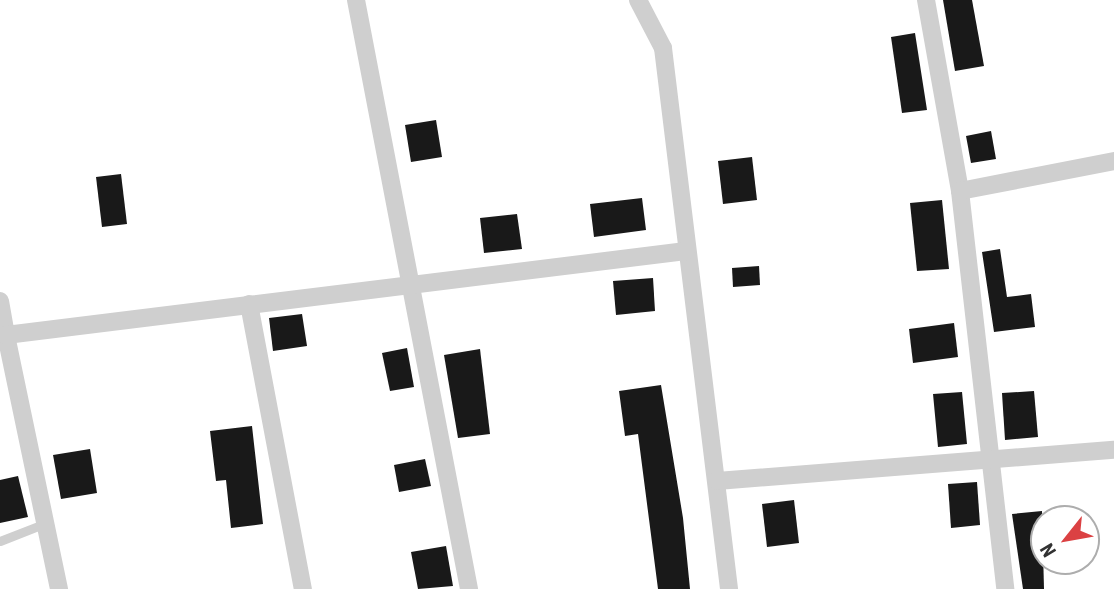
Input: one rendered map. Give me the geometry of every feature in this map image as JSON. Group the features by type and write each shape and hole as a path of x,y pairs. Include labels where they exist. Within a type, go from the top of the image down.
{"street":[{"path":"356,0 406,281 469,589"},
{"path":"638,0 663,48 729,589"},
{"path":"926,0 960,191 1005,589"},
{"path":"960,191 1114,161"},
{"path":"6,335 406,281 686,251"},
{"path":"0,301 59,589"},
{"path":"249,304 303,589"},
{"path":"716,481 992,463 1114,450"}],"lane":[{"path":"0,541 46,523"}],"building":[{"path":"943,0 972,0 984,66 955,71"},
{"path":"915,33 927,110 902,113 891,37"},
{"path":"436,120 442,157 411,162 405,125"},
{"path":"991,131 996,159 971,163 966,136"},
{"path":"752,157 757,200 723,204 718,161"},
{"path":"121,174 127,224 102,227 96,177"},
{"path":"642,198 646,230 594,237 590,204"},
{"path":"942,200 949,269 917,271 910,203"},
{"path":"517,214 522,249 484,253 480,218"},
{"path":"1000,249 1007,297 1031,294 1035,327 994,332 982,252"},
{"path":"759,266 760,285 733,287 732,268"},
{"path":"653,278 655,311 616,315 613,281"},
{"path":"302,314 307,346 273,351 269,318"},
{"path":"954,323 958,357 913,363 909,329"},
{"path":"407,348 414,387 390,391 382,353"},
{"path":"480,349 490,434 458,438 444,355"},
{"path":"661,385 683,518 690,589 658,589 638,434 625,436 619,391"},
{"path":"1034,391 1038,437 1005,440 1002,393"},
{"path":"962,392 967,444 938,447 933,394"},
{"path":"252,426 263,524 231,528 226,480 216,481 210,431"},
{"path":"90,449 97,493 61,499 53,455"},
{"path":"425,459 431,486 399,492 394,465"},
{"path":"18,476 28,517 0,523 0,480"},
{"path":"977,482 980,525 951,528 948,484"},
{"path":"794,500 799,543 767,547 762,504"},
{"path":"1030,512 1030,575 1044,575 1044,589 1023,589 1012,514"},
{"path":"446,546 453,586 418,589 411,552"}]}
